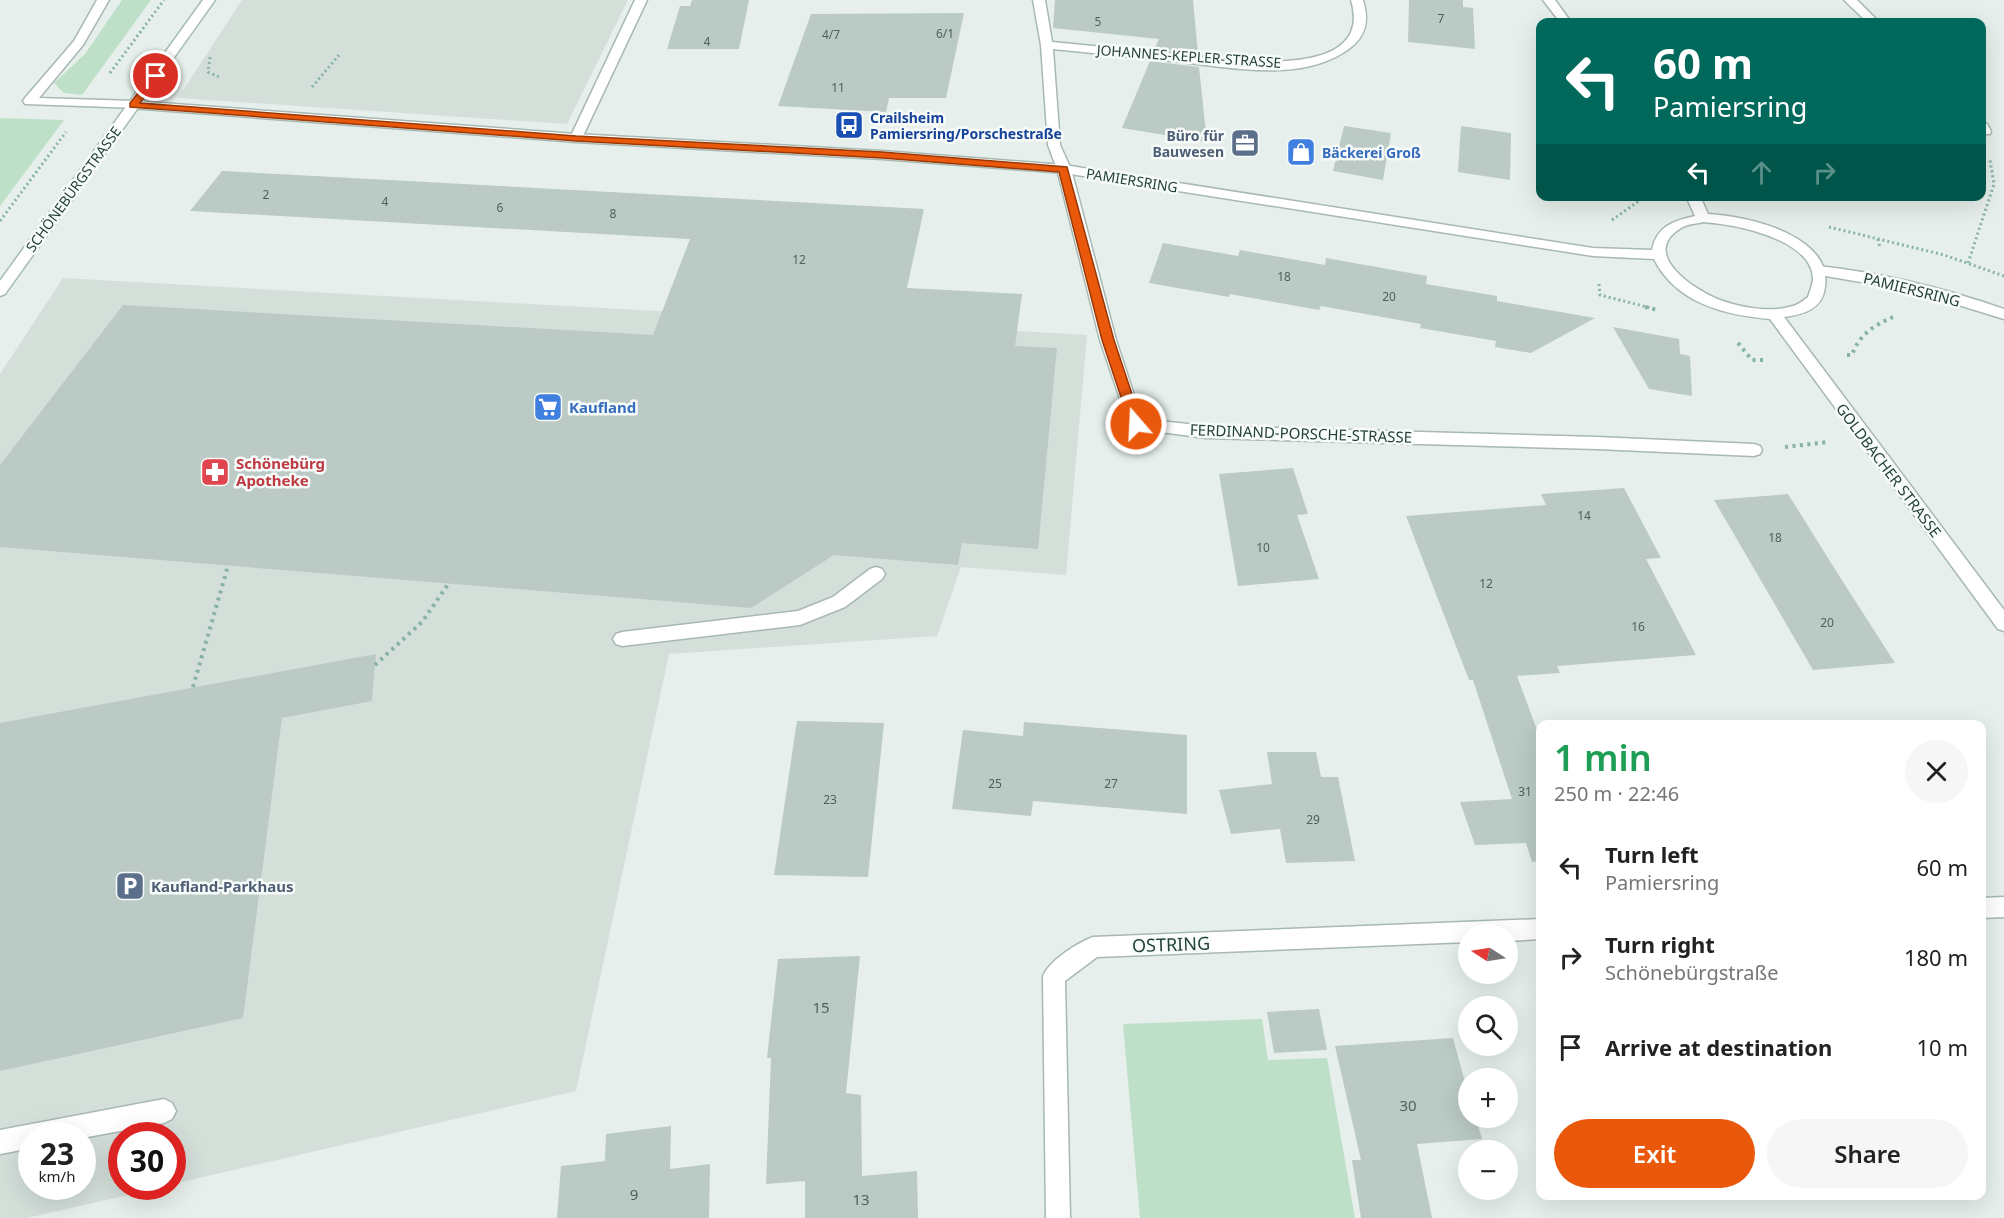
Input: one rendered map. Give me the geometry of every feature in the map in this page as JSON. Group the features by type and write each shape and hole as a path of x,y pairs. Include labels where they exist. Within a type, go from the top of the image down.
{"street":[{"name":"PAMIERSRING","path":"103,0 79,42 29,102 134,105 576,138 882,155 1064,169 1593,252 1659,255"},
{"name":"SCHÖNEBÜRGSTRASSE","path":"0,291 209,0"},
{"path":"576,138 641,0"},
{"name":"FERDINAND-PORSCHE-STRASSE","path":"1039,0 1047,45 1054,145 1064,169 1108,340 1136,424 1206,432 1597,443 1754,450"},
{"name":"JOHANNES-KEPLER-STRASSE","path":"1047,45 1261,65 1301,64 1333,54 1349,44 1358,33 1362,22 1362,10 1357,0"},
{"path":"1549,0 1563,18"},
{"path":"1850,0 1869,18"},
{"path":"1695,201 1703,218"},
{"path":"1703,218 1731,218 1761,226 1788,238 1809,255 1819,271 1821,288 1813,301 1797,310 1775,315 1744,313 1714,304 1687,290 1668,273 1659,255 1662,237 1677,224 1703,218"},
{"name":"PAMIERSRING","path":"1819,271 1887,280 2004,314"},
{"name":"GOLDBACHER STRASSE","path":"1775,315 2004,624"},
{"path":"621,639 800,618 839,602 876,574"},
{"path":"1986,908 2004,907"},
{"name":"OSTRING","path":"1058,1218 1054,976 1093,947 1536,929"},
{"path":"96,1124 164,1111"},
{"path":"0,1142 18,1139"}],"path":[{"path":"164,0 131,46 218,46 209,58 208,72 226,78"},
{"path":"315,83 339,55"},
{"path":"312,87 323,89"},
{"path":"1968,263 1994,184 1986,144"},
{"path":"1611,220 1639,201"},
{"path":"1822,225 1968,263 2004,276"},
{"path":"1754,450 1865,437"},
{"path":"193,687 228,566"},
{"path":"375,665 422,622 449,583"}],"shaded area":[{"path":"242,0 628,0 567,124 178,98"},
{"name":"Kaufland","path":"63,278 1087,335 1066,575 961,567 937,636 669,654 576,1091 186,1181 186,1122 108,1122 108,1200 27,1218 0,1218 0,374"}],"green space":[{"path":"122,0 151,0 82,95 64,93 54,83 85,54"},
{"path":"0,119 64,120 0,206"},
{"path":"1262,1019 1268,1060 1327,1058 1355,1218 1140,1218 1123,1024"}],"building":[{"path":"692,0 749,0 739,49 667,49 680,6 690,6"},
{"path":"1055,0 1193,0 1198,54 1154,50 1159,39 1053,28"},
{"path":"1409,0 1463,0 1463,7 1473,8 1475,49 1408,42"},
{"path":"964,13 946,98 889,98 886,112 778,106 811,14"},
{"path":"1150,61 1199,67 1207,142 1122,128"},
{"path":"1344,126 1391,133 1383,180 1333,171"},
{"path":"1461,126 1511,133 1510,180 1458,172"},
{"name":"Kaufland","path":"222,171 924,209 907,288 1022,294 1015,346 1057,348 1038,549 962,543 958,565 834,555 751,608 0,547 0,465 123,305 653,335 690,239 190,211"},
{"path":"1163,243 1238,256 1240,250 1325,265 1326,258 1427,276 1426,284 1497,296 1497,301 1595,318 1531,353 1495,347 1496,341 1420,328 1421,324 1321,306 1319,310 1230,294 1229,297 1149,283"},
{"path":"1613,327 1679,339 1680,354 1690,356 1692,396 1649,389"},
{"path":"1293,468 1308,514 1297,515 1319,579 1238,586 1219,474"},
{"path":"1624,488 1661,558 1646,559 1696,655 1557,666 1560,673 1517,676 1536,727 1536,862 1532,862 1526,843 1475,845 1460,802 1512,799 1473,680 1469,680 1406,516 1546,505 1541,494"},
{"path":"1788,494 1895,663 1813,670 1714,500"},
{"name":"Kaufland-Parkhaus","path":"376,654 372,701 282,718 243,1018 0,1071 0,723"},
{"path":"797,721 884,723 868,877 774,875"},
{"path":"1024,722 1187,735 1187,814 1033,801 1031,816 952,809 963,730 1023,736"},
{"path":"1267,752 1316,752 1321,777 1338,777 1355,861 1286,863 1280,829 1231,834 1219,790 1272,784"},
{"path":"860,956 846,1093 861,1095 862,1176 917,1171 918,1218 805,1218 805,1181 766,1184 771,1058 767,1058 778,959"},
{"path":"1319,1009 1327,1050 1274,1053 1267,1012"},
{"path":"1453,1038 1461,1068 1458,1068 1458,1128 1479,1128 1482,1139 1417,1144 1432,1218 1361,1218 1352,1160 1361,1160 1335,1046"},
{"path":"671,1126 670,1169 710,1164 709,1218 557,1218 561,1166 605,1161 606,1134"}],"place":[{"name":"Crailsheim Pamiersring/Porschestraße","path":"849,125"},
{"name":"Büro für Bauwesen","path":"1245,143"},
{"name":"Bäckerei Groß","path":"1301,152"},
{"name":"Kaufland","path":"548,407"},
{"name":"Schönebürg Apotheke","path":"215,472"},
{"name":"Kaufland-Parkhaus","path":"130,886"}],"route":[{"path":"156,76 134,105 576,138 882,155 1064,169 1108,340 1136,424"}]}
